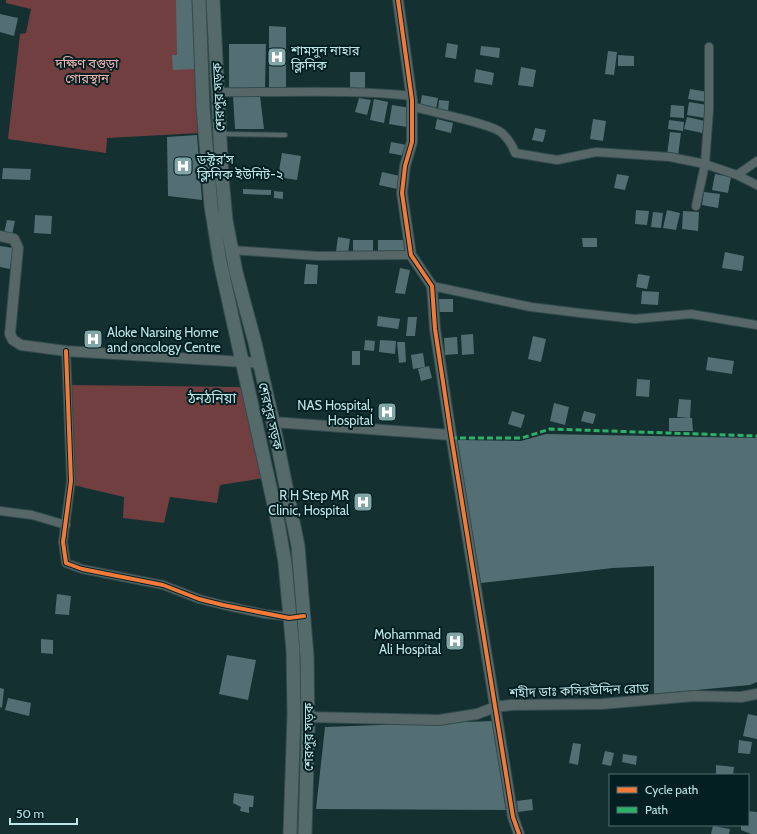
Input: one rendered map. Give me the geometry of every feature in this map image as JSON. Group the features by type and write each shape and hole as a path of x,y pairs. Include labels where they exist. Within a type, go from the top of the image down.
{"highway":[{"name":"শেরপুর সড়ক","path":"199,0 203,108 211,206 220,262 278,523 285,563 293,651 294,693 290,834"},
{"name":"শেরপুর সড়ক","path":"213,0 226,220 231,250 273,422 298,546 304,616 308,717 305,834"}],"street":[{"path":"398,0 412,101 412,142 405,166 402,193 411,255 432,286 435,329 451,435 513,817 519,834"},
{"path":"696,206 706,164 709,110 709,47"},
{"path":"218,92 270,93 321,90 380,92 412,101 432,113 482,124 501,132 513,146 515,154 557,160 596,152 670,157 706,164 757,185"},
{"path":"737,176 757,161"},
{"path":"0,236 14,239 18,248 10,334 13,340 31,347 66,351 259,363"},
{"path":"231,250 318,256 411,255"},
{"path":"432,286 531,307 580,313 635,319 691,314 757,325"},
{"path":"66,351 70,481 64,555 66,563 70,566 163,585 199,599 223,605 290,618 304,616"},
{"path":"273,422 451,435"},
{"path":"0,511 32,516 66,525"},
{"name":"শহীদ ডাঃ কসিরউদ্দিন রোড","path":"308,717 439,720 477,714 495,707 511,705 602,704 694,696 741,697 757,694"}],"lane":[{"path":"220,134 285,134"}],"green space":[{"name":"দক্ষিণ বগুড়া গোরস্থান","path":"6,0 193,0 200,133 107,138 106,153 8,139 20,34 26,33 31,9 6,3"},
{"path":"69,385 242,387 263,478 220,485 217,503 170,497 164,523 123,518 124,497 73,485"}],"building":[{"path":"176,0 193,0 195,69 173,70 172,55 177,55"},
{"path":"0,14 18,18 14,36 0,32"},
{"name":"শামসুন নাহার ক্লিনিক","path":"269,26 286,27 286,89 269,88"},
{"path":"447,43 458,45 456,59 445,57"},
{"path":"229,44 266,44 265,88 229,88"},
{"path":"481,46 500,48 499,58 480,55"},
{"path":"608,51 617,52 614,75 605,74"},
{"path":"618,55 634,56 634,66 618,66"},
{"path":"521,67 536,70 533,87 518,85"},
{"path":"476,69 494,73 492,85 474,82"},
{"path":"350,72 365,72 365,89 350,89"},
{"path":"690,89 708,92 707,102 688,99"},
{"path":"422,95 438,98 436,109 420,106"},
{"path":"233,96 260,96 264,129 235,129"},
{"path":"359,98 371,100 367,115 355,112"},
{"path":"374,99 388,102 384,123 370,120"},
{"path":"439,100 449,101 448,111 438,110"},
{"path":"689,102 707,105 705,118 687,115"},
{"path":"392,105 411,108 407,127 389,124"},
{"path":"671,105 684,106 684,118 670,117"},
{"path":"687,117 705,121 702,133 684,129"},
{"path":"437,119 453,123 451,133 435,129"},
{"path":"593,119 606,121 603,141 590,139"},
{"path":"669,120 684,122 683,131 668,129"},
{"path":"535,128 546,130 543,142 532,140"},
{"path":"670,132 681,133 678,156 667,155"},
{"name":"ডক্টর'স ক্লিনিক ইউনিট-২","path":"197,135 202,200 168,196 167,137"},
{"path":"391,142 407,145 405,156 389,153"},
{"path":"282,153 301,156 297,180 278,177"},
{"path":"3,168 31,169 30,180 2,179"},
{"path":"382,172 400,176 397,189 379,185"},
{"path":"617,174 629,176 625,190 614,188"},
{"path":"715,174 731,177 728,193 712,190"},
{"path":"243,189 271,190 271,195 243,194"},
{"path":"274,191 283,192 283,199 274,198"},
{"path":"704,192 720,194 718,208 702,205"},
{"path":"636,210 649,211 647,225 635,224"},
{"path":"667,210 680,213 676,230 663,228"},
{"path":"683,211 699,212 698,231 682,229"},
{"path":"653,212 663,213 661,228 651,227"},
{"path":"35,215 52,216 51,234 34,233"},
{"path":"7,220 15,221 12,235 4,233"},
{"path":"338,237 350,239 348,253 336,251"},
{"path":"582,238 597,238 597,247 583,247"},
{"path":"353,240 373,240 373,252 353,252"},
{"path":"378,240 404,240 404,253 378,253"},
{"path":"0,246 13,248 10,269 0,267"},
{"path":"725,252 744,256 742,271 722,268"},
{"path":"306,264 318,265 317,284 304,284"},
{"path":"400,268 410,270 405,294 395,293"},
{"path":"638,274 650,276 647,289 636,287"},
{"path":"642,291 659,292 658,305 641,304"},
{"path":"437,299 453,299 453,312 437,312"},
{"path":"378,316 400,319 398,329 377,326"},
{"path":"408,317 417,317 415,336 406,336"},
{"path":"473,334 474,354 462,355 461,335"},
{"path":"533,336 546,339 541,362 528,359"},
{"path":"457,337 458,354 445,355 444,338"},
{"path":"365,340 375,341 374,351 364,350"},
{"path":"380,340 396,341 395,354 379,352"},
{"path":"397,342 405,342 406,362 399,363"},
{"path":"352,351 360,351 360,365 352,365"},
{"path":"423,353 425,367 413,369 411,355"},
{"path":"708,357 734,361 732,374 706,370"},
{"path":"429,366 432,378 421,381 418,369"},
{"path":"637,379 650,380 649,397 636,396"},
{"path":"679,399 691,400 690,418 677,417"},
{"path":"554,403 569,407 565,425 550,421"},
{"path":"512,411 525,415 521,428 508,424"},
{"path":"584,411 596,414 593,424 581,421"},
{"path":"669,418 692,418 693,431 669,431"},
{"path":"546,434 757,438 757,682 750,685 654,694 654,566 613,568 481,583 456,440 521,441"},
{"path":"57,594 71,596 69,615 55,614"},
{"path":"41,639 53,640 53,654 41,653"},
{"path":"227,655 256,660 248,700 219,694"},
{"path":"0,688 4,689 2,708 0,707"},
{"path":"8,698 31,703 29,716 5,710"},
{"path":"748,714 757,716 757,739 743,736"},
{"path":"492,721 506,810 316,809 325,727"},
{"path":"739,740 752,742 750,754 738,753"},
{"path":"573,743 581,744 578,765 569,763"},
{"path":"605,751 614,753 611,766 602,764"},
{"path":"623,754 637,756 636,765 622,762"},
{"path":"716,765 734,767 733,774 716,774"},
{"path":"234,793 254,796 253,807 249,807 249,813 240,811 241,807 233,803"},
{"path":"532,799 533,810 518,812 517,801"},
{"path":"749,811 757,812 757,834 751,834 741,830 741,826 749,826"},
{"path":"713,826 730,829 729,834 711,834"}],"marked path":[{"path":"451,438 522,438 550,429 757,436"}],"cycle path":[{"path":"398,0 412,100 412,142 405,166 402,193 411,255 432,286 435,329 451,435 513,817 519,834"},
{"path":"66,351 71,481 63,542 66,563 82,569 163,585 199,599 223,605 289,618 304,616"}],"place":[{"name":"শামসুন নাহার ক্লিনিক","path":"277,57"},
{"name":"ডক্টর'স ক্লিনিক ইউনিট-২","path":"183,166"},
{"name":"Aloke Narsing Home and oncology Centre","path":"93,339"},
{"name":"NAS Hospital, Hospital","path":"387,412"},
{"name":"R H Step MR Clinic, Hospital","path":"363,502"},
{"name":"Mohammad Ali Hospital","path":"455,641"}],"district":[{"name":"ঠনঠনিয়া","path":"212,398"}]}
